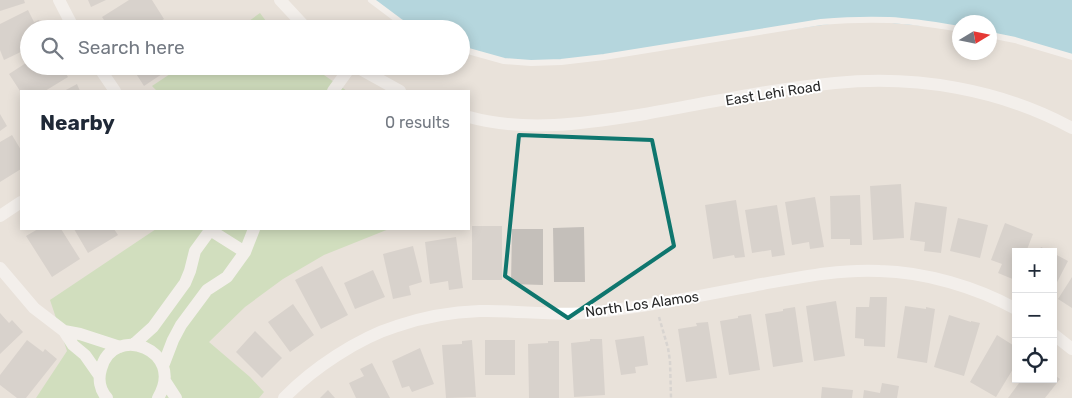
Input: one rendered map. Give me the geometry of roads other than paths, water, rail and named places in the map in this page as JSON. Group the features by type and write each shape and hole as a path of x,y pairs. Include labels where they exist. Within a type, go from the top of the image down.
{"street":[{"path":"58,0 69,20"},
{"path":"280,0 299,20"},
{"path":"104,75 113,90"},
{"path":"334,90 345,75"},
{"path":"371,75 398,90"},
{"name":"East Lehi Road","path":"470,117 514,125 588,123 793,88 836,83 900,81 947,86 998,97 1024,106 1072,128"},
{"path":"0,216 20,203"},
{"path":"133,344 153,327 185,283 195,251 210,230"},
{"path":"212,230 245,252"},
{"path":"163,366 173,340 182,325 207,290 227,278 245,252 254,230"},
{"path":"0,268 34,308 64,331 99,375"},
{"name":"North Los Alamos","path":"284,398 312,373 370,337 395,326 447,314 480,311 585,313 656,303 819,274 854,271 882,271 917,275 949,282 972,289 1012,307"},
{"path":"64,331 80,334 120,347"},
{"path":"1057,337 1072,349"},
{"path":"107,398 100,386 99,375 101,366 112,351 133,344 151,351 158,357 163,366 165,381 163,390 158,398"},
{"path":"165,381 176,398"}],"lane":[{"path":"371,0 398,20"},
{"path":"470,52 504,61 531,63 560,62 604,57 822,22 889,20 927,23 952,28"},
{"path":"997,36 1072,57"}],"water":[{"path":"371,0 1072,0 1072,57 997,37 997,15 952,15 952,28 858,20 561,62 504,61 470,52 470,20 399,20"}]}
